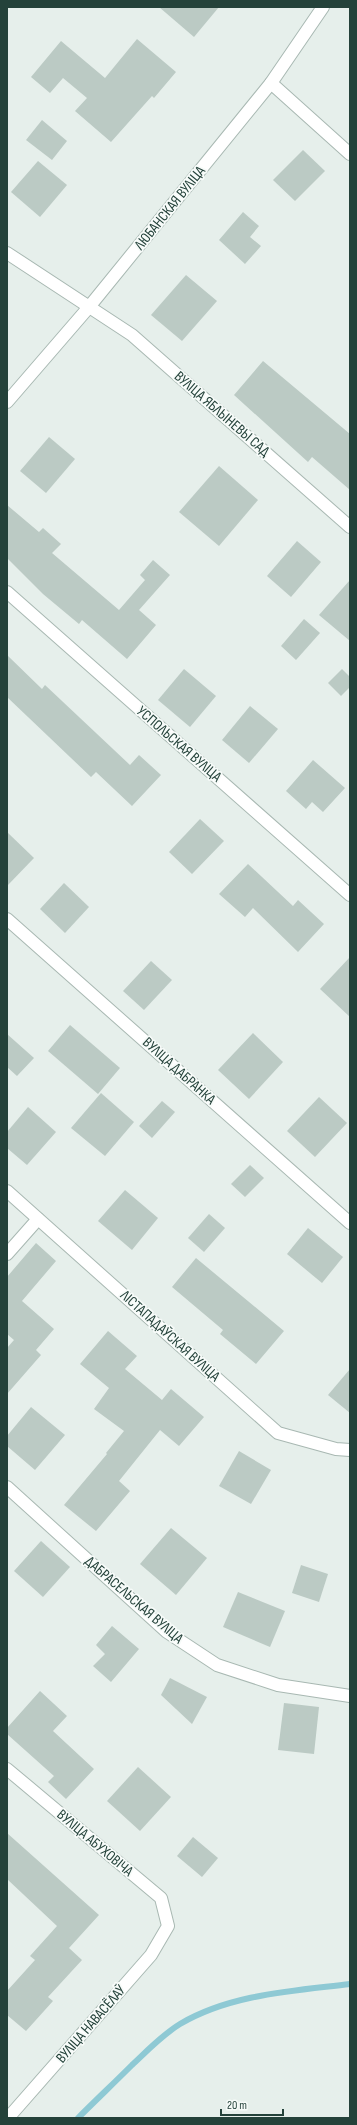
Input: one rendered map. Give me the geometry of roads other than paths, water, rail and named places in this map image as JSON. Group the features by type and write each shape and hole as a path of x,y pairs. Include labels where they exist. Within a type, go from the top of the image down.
{"street":[{"name":"ЛЮБАНСКАЯ ВУЛІЦА","path":"7,402 89,307 271,83 323,7"},
{"path":"271,83 350,154"},
{"name":"ВУЛІЦА ЯБЛЫНЕВЫ САД","path":"7,253 132,335 350,527"},
{"name":"УСПОЛЬСКАЯ ВУЛІЦА","path":"7,592 350,895"},
{"name":"ВУЛІЦА ДАБРАНКА","path":"7,919 350,1223"},
{"name":"ЛІСТАПАДАЎСКАЯ ВУЛІЦА","path":"7,1191 278,1432 336,1449 350,1450"},
{"path":"7,1254 38,1219"},
{"name":"ДАБРАСЕЛЬСКАЯ ВУЛІЦА","path":"7,1487 167,1632 217,1665 278,1685 350,1696"},
{"name":"ВУЛІЦА АБУХОВІЧА","path":"7,1769 161,1898 168,1926"},
{"name":"ВУЛІЦА НАВАСЁЛАЎ","path":"8,2118 151,1955 168,1926"}],"waterway":[{"path":"78,2118 161,2038 173,2028 200,2014 220,2006 263,1995 350,1984"}]}
